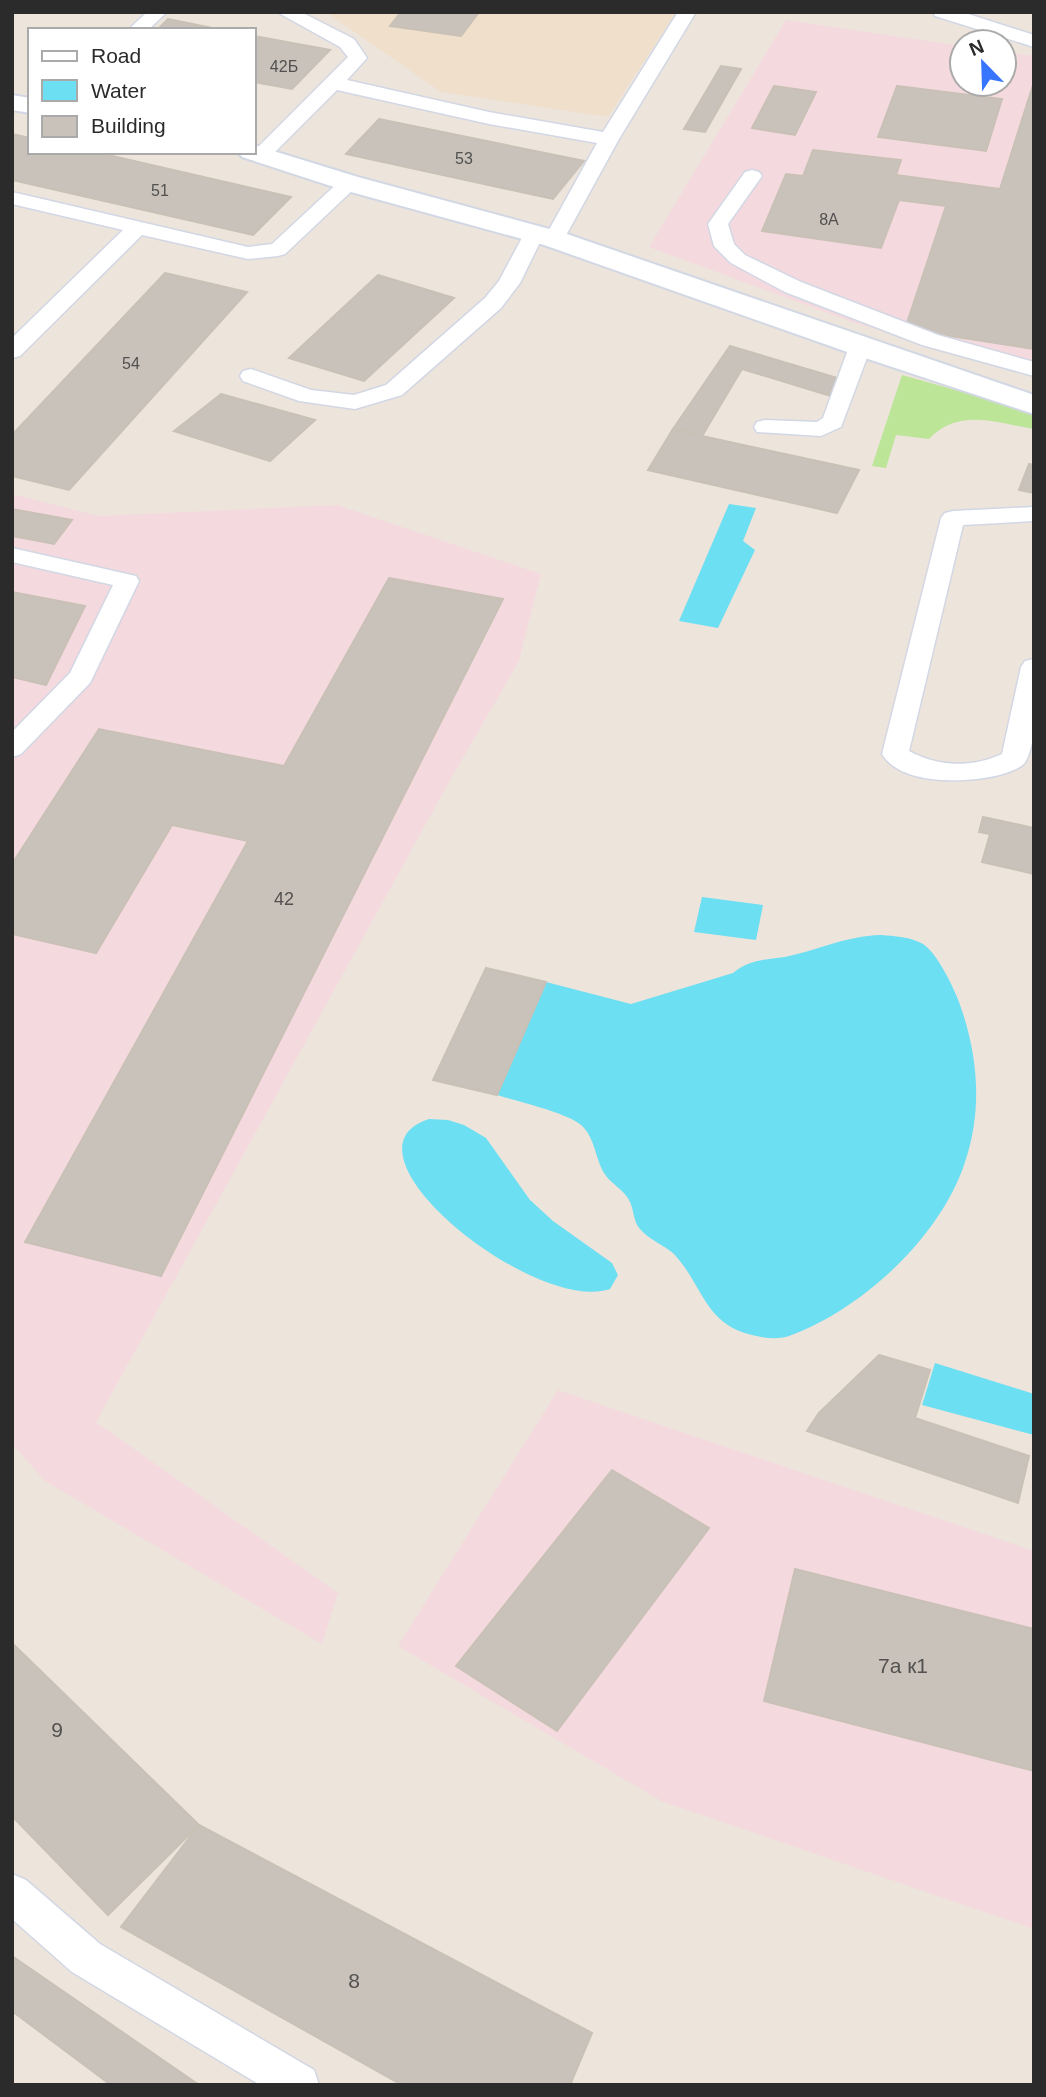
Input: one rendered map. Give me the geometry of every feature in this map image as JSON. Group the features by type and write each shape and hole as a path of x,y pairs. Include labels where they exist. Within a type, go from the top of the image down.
{"street":[{"path":"257,153 349,183 544,236 1034,405"}],"lane":[{"path":"139,28 158,12"},
{"path":"257,153 358,58 347,43 286,12"},
{"path":"251,376 307,396 355,401 394,390 493,303 509,283 609,139 687,12"},
{"path":"942,12 1034,41"},
{"path":"333,83 489,118 609,139"},
{"path":"752,176 718,224 723,246 738,259 793,287 930,340 1034,369"},
{"path":"12,198 248,254 278,250 349,183"},
{"path":"15,342 137,228"},
{"path":"765,427 821,429 833,422 860,347"},
{"path":"1034,514 953,518 895,754 911,765 971,774 997,769 1014,759 1028,719 1034,667"},
{"path":"12,555 127,581 81,677 12,748"},
{"path":"12,1892 86,1958 299,2085"}],"shaded area":[{"path":"326,12 676,12 608,117 441,92"},
{"path":"786,20 948,44 948,98 1018,98 1018,54 1034,56 1034,376 855,323 649,247"},
{"path":"12,494 99,516 337,505 541,574 519,661 444,791 96,1422 338,1593 322,1644 45,1481 12,1444"},
{"path":"558,1390 1034,1551 1034,1929 661,1801 398,1646"}],"green space":[{"path":"902,375 1034,412 1034,429 992,421 966,420 941,429 929,439 896,435 886,468 872,466"}],"water":[{"path":"729,504 756,508 743,541 755,550 718,628 679,621"},
{"path":"702,897 763,905 756,940 694,932"},
{"path":"881,935 913,940 928,948 944,970 959,1002 970,1041 976,1082 974,1122 965,1162 954,1190 938,1217 918,1243 870,1289 844,1308 789,1336 766,1338 736,1330 714,1313 674,1254 638,1226 629,1200 604,1173 589,1135 581,1125 554,1112 497,1095 546,982 631,1004 733,973 752,963 856,938"},
{"path":"429,1119 448,1120 464,1125 486,1138 530,1200 553,1221 612,1263 618,1275 610,1289 577,1290 536,1278 493,1255 454,1226 423,1194 405,1163 405,1137"},
{"path":"935,1363 1034,1394 1034,1435 922,1405"}],"building":[{"path":"401,12 479,12 461,36 390,26"},
{"path":"168,19 212,28 159,28"},
{"path":"256,36 330,50 292,89 256,82"},
{"path":"721,66 741,69 705,132 684,129"},
{"path":"1034,82 1034,349 905,329 946,206 899,200 881,248 762,231 786,174 803,176 813,150 901,160 896,175 1000,189"},
{"path":"774,86 816,92 795,135 752,128"},
{"path":"897,86 948,92 948,98 1002,99 986,151 878,137"},
{"path":"379,119 584,161 553,199 346,154"},
{"path":"12,134 28,138 28,154 104,154 291,197 253,235 12,180"},
{"path":"165,273 247,292 69,490 12,476 12,435"},
{"path":"378,275 454,298 364,381 289,358"},
{"path":"730,346 844,380 831,396 742,369 702,436 673,429"},
{"path":"221,394 315,420 270,461 174,431"},
{"path":"673,429 859,470 837,513 648,470"},
{"path":"1029,464 1034,465 1034,493 1019,490"},
{"path":"12,509 72,520 54,544 12,536"},
{"path":"389,578 503,599 161,1276 25,1242 248,841 172,825 96,953 12,934 12,864 99,729 284,766"},
{"path":"12,592 85,606 46,685 12,677"},
{"path":"983,817 1034,828 1034,874 982,862 990,834 979,832"},
{"path":"486,968 546,982 497,1095 433,1080"},
{"path":"879,1355 930,1370 915,1418 1029,1456 1018,1503 807,1431 819,1413"},
{"path":"612,1470 709,1528 557,1731 456,1666"},
{"path":"795,1569 1034,1629 1034,1771 764,1701"},
{"path":"12,1643 199,1825 108,1915 12,1816"},
{"path":"199,1825 592,2033 570,2085 402,2085 121,1927"},
{"path":"12,1956 199,2085 111,2085 12,2011"}]}
